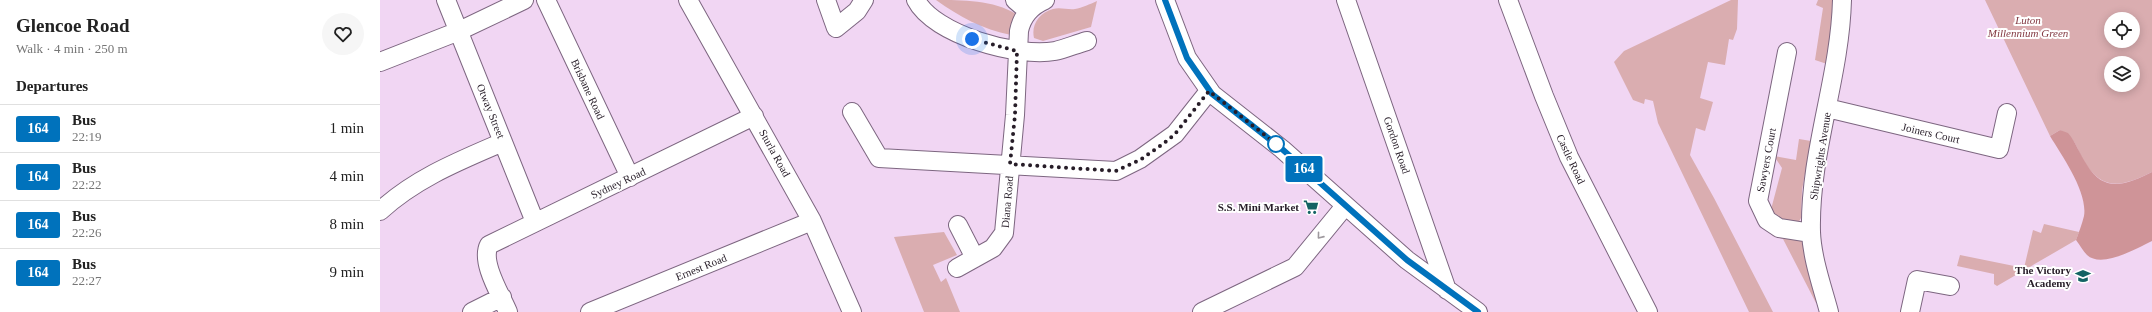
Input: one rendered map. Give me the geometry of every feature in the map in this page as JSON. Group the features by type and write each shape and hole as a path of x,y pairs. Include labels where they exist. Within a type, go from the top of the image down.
{"street":[{"name":"Otway Street","path":"446,0 535,222"},
{"path":"380,62 459,31 524,0"},
{"name":"Brisbane Road","path":"546,0 630,178"},
{"name":"Sturla Road","path":"688,0 812,221 852,312"},
{"path":"826,0 836,28 857,11 864,0"},
{"path":"916,0 932,18 958,34 1017,51 1054,51 1087,41"},
{"name":"Diana Road","path":"957,268 993,248 1004,233 1015,115 1017,51 1022,5 1045,0"},
{"path":"1165,0 1187,58 1209,91 1282,149 1407,260 1472,310"},
{"name":"Gordon Road","path":"1346,0 1447,290"},
{"name":"Castle Road","path":"1508,0 1544,96 1570,157 1648,312"},
{"name":"Shipwrights Avenue","path":"1828,312 1811,233 1814,186 1842,31 1842,0"},
{"name":"Sawyers Court","path":"1787,52 1758,201 1767,220 1779,228 1811,233"},
{"path":"852,112 879,158 1116,171 1140,160 1169,139 1209,91"},
{"name":"Joiners Court","path":"1827,108 1999,149 2007,113"},
{"name":"Sydney Road","path":"505,305 487,262 485,252 489,245 630,178 754,116"},
{"path":"380,211 404,191 448,165 503,142"},
{"path":"1202,312 1295,267 1345,206"},
{"name":"Ernest Road","path":"590,312 812,221"},
{"path":"958,225 975,258"},
{"path":"1910,312 1917,280 1950,286"},
{"path":"472,312 505,305"}],"green space":[{"path":"936,0 988,3 1007,9 1016,14 1011,35 972,22"},
{"path":"1731,0 1738,0 1737,29 1733,40 1729,39 1725,65 1708,62 1700,98 1713,102 1705,131 1696,128 1690,155 1773,312 1749,312 1658,123 1653,101 1645,99 1644,104 1633,100 1614,62 1624,51"},
{"path":"1818,0 1834,0 1827,64 1815,60 1823,8 1816,5"},
{"name":"Luton Millennium Green","path":"1985,0 2152,0 2152,172 2134,180 2117,184 2102,180 2094,175 2087,166 2071,138 2060,130 2050,136"},
{"path":"1097,1 1091,27 1043,41 1034,38 1033,33 1035,24 1044,13 1056,8 1078,8"},
{"path":"1799,139 1811,141 1802,190 1801,218 1797,225 1769,217 1782,168 1774,156 1796,160"},
{"path":"2044,224 2079,232 2076,240 1997,286 1994,284 1994,274 1957,266 1960,255 2024,268 2033,230 2041,233"},
{"path":"1767,228 1803,240 1815,288 1816,303 1783,239 1773,236"},
{"path":"944,232 957,255 933,265 941,282 946,278 960,312 924,312 894,237"}],"shaded area":[{"path":"2060,130 2068,133 2087,165 2101,180 2117,184 2125,183 2152,172 2152,241 2110,259 2093,259 2087,255 2076,240 2084,216 2082,196 2073,174 2050,136"}],"bus line":[{"name":"164","path":"1165,0 1181,46 1191,66 1212,94 1282,149 1407,260 1478,312"}],"place":[{"name":"S.S. Mini Market","path":"1311,207"},
{"name":"The Victory Academy","path":"2083,276"}],"route":[{"path":"972,39 1017,51 1015,115 1010,164 1036,167 1116,171 1140,160 1175,134 1209,91 1226,106 1276,144"}]}
